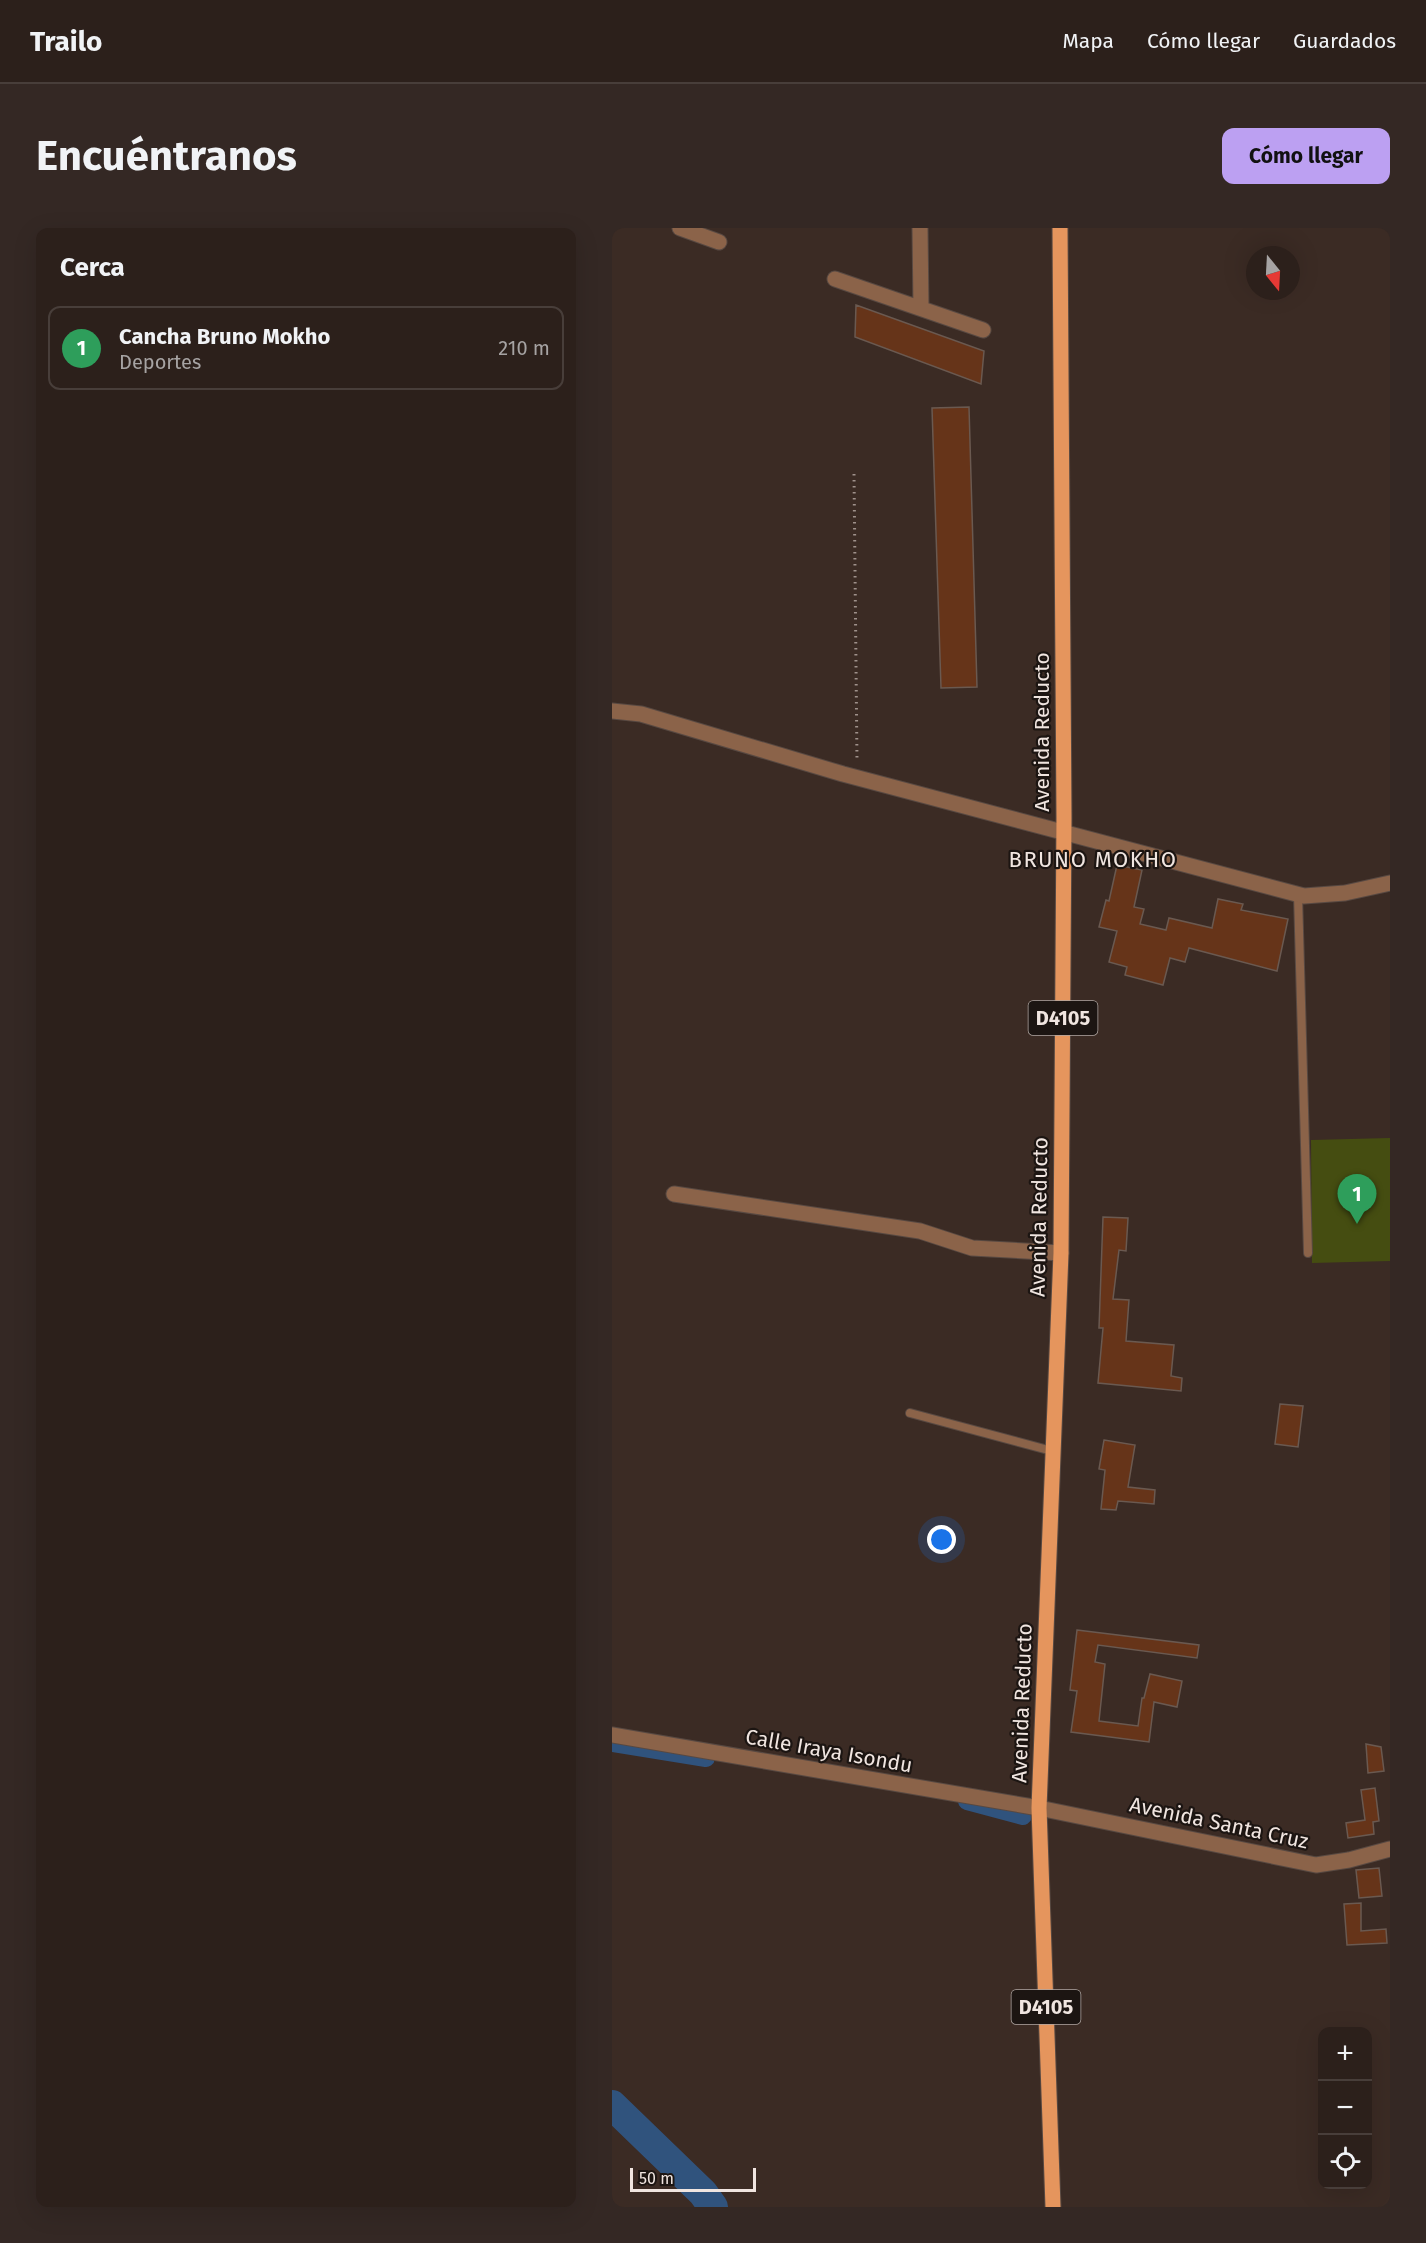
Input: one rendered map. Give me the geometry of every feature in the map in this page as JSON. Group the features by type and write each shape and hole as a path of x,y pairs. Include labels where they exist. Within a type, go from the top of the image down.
{"main road":[{"name":"Avenida Reducto","path":"1053,2207 1039,1808 1061,1253 1064,833 1060,228"}],"street":[{"path":"680,228 718,242"},
{"path":"920,228 921,309"},
{"path":"835,279 983,330"},
{"path":"612,711 641,714 857,778 1298,895 1345,892 1390,883"},
{"path":"674,1194 920,1231 972,1248 1061,1253"},
{"name":"Calle Iraya Isondu","path":"612,1735 1039,1808"},
{"name":"Avenida Santa Cruz","path":"1039,1808 1316,1865 1349,1860 1390,1849"}],"lane":[{"path":"1298,895 1308,1253"},
{"path":"910,1413 1052,1451"}],"path":[{"path":"854,474 857,778"}],"green space":[{"path":"1390,1138 1390,1261 1312,1263 1311,1140"}],"building":[{"path":"856,305 984,351 981,384 855,337"},
{"path":"969,407 977,687 941,688 932,408"},
{"path":"1117,865 1142,870 1134,907 1144,909 1140,924 1166,930 1169,918 1212,928 1218,899 1243,904 1241,910 1288,919 1277,971 1189,948 1185,962 1170,958 1163,985 1125,975 1127,967 1109,962 1117,931 1099,927 1106,900 1109,901"},
{"path":"1103,1217 1128,1218 1126,1251 1119,1250 1113,1299 1129,1300 1126,1341 1174,1345 1171,1376 1182,1378 1181,1391 1098,1383 1103,1328 1099,1328"},
{"path":"1280,1404 1303,1406 1298,1447 1275,1444"},
{"path":"1104,1440 1135,1445 1128,1487 1155,1490 1154,1504 1118,1501 1116,1510 1101,1509 1105,1470 1099,1469"},
{"path":"1077,1630 1199,1645 1197,1658 1098,1645 1095,1662 1105,1664 1099,1721 1138,1726 1142,1698 1144,1698 1150,1674 1182,1681 1177,1707 1154,1702 1149,1742 1071,1732 1077,1691 1070,1690"},
{"path":"1366,1744 1381,1747 1384,1771 1368,1773"},
{"path":"1375,1788 1379,1821 1373,1822 1374,1834 1348,1838 1346,1823 1365,1820 1361,1790"},
{"path":"1379,1868 1382,1896 1359,1898 1356,1870"},
{"path":"1361,1903 1361,1931 1386,1929 1387,1943 1347,1945 1344,1904"}],"waterway":[{"path":"612,1743 706,1758"},
{"path":"967,1801 1023,1816"},
{"path":"612,2105 703,2193 713,2207"}],"place":[{"name":"Cancha Bruno Mokho","path":"1357,1224"}],"district":[{"name":"BRUNO MOKHO","path":"1093,859"}]}
